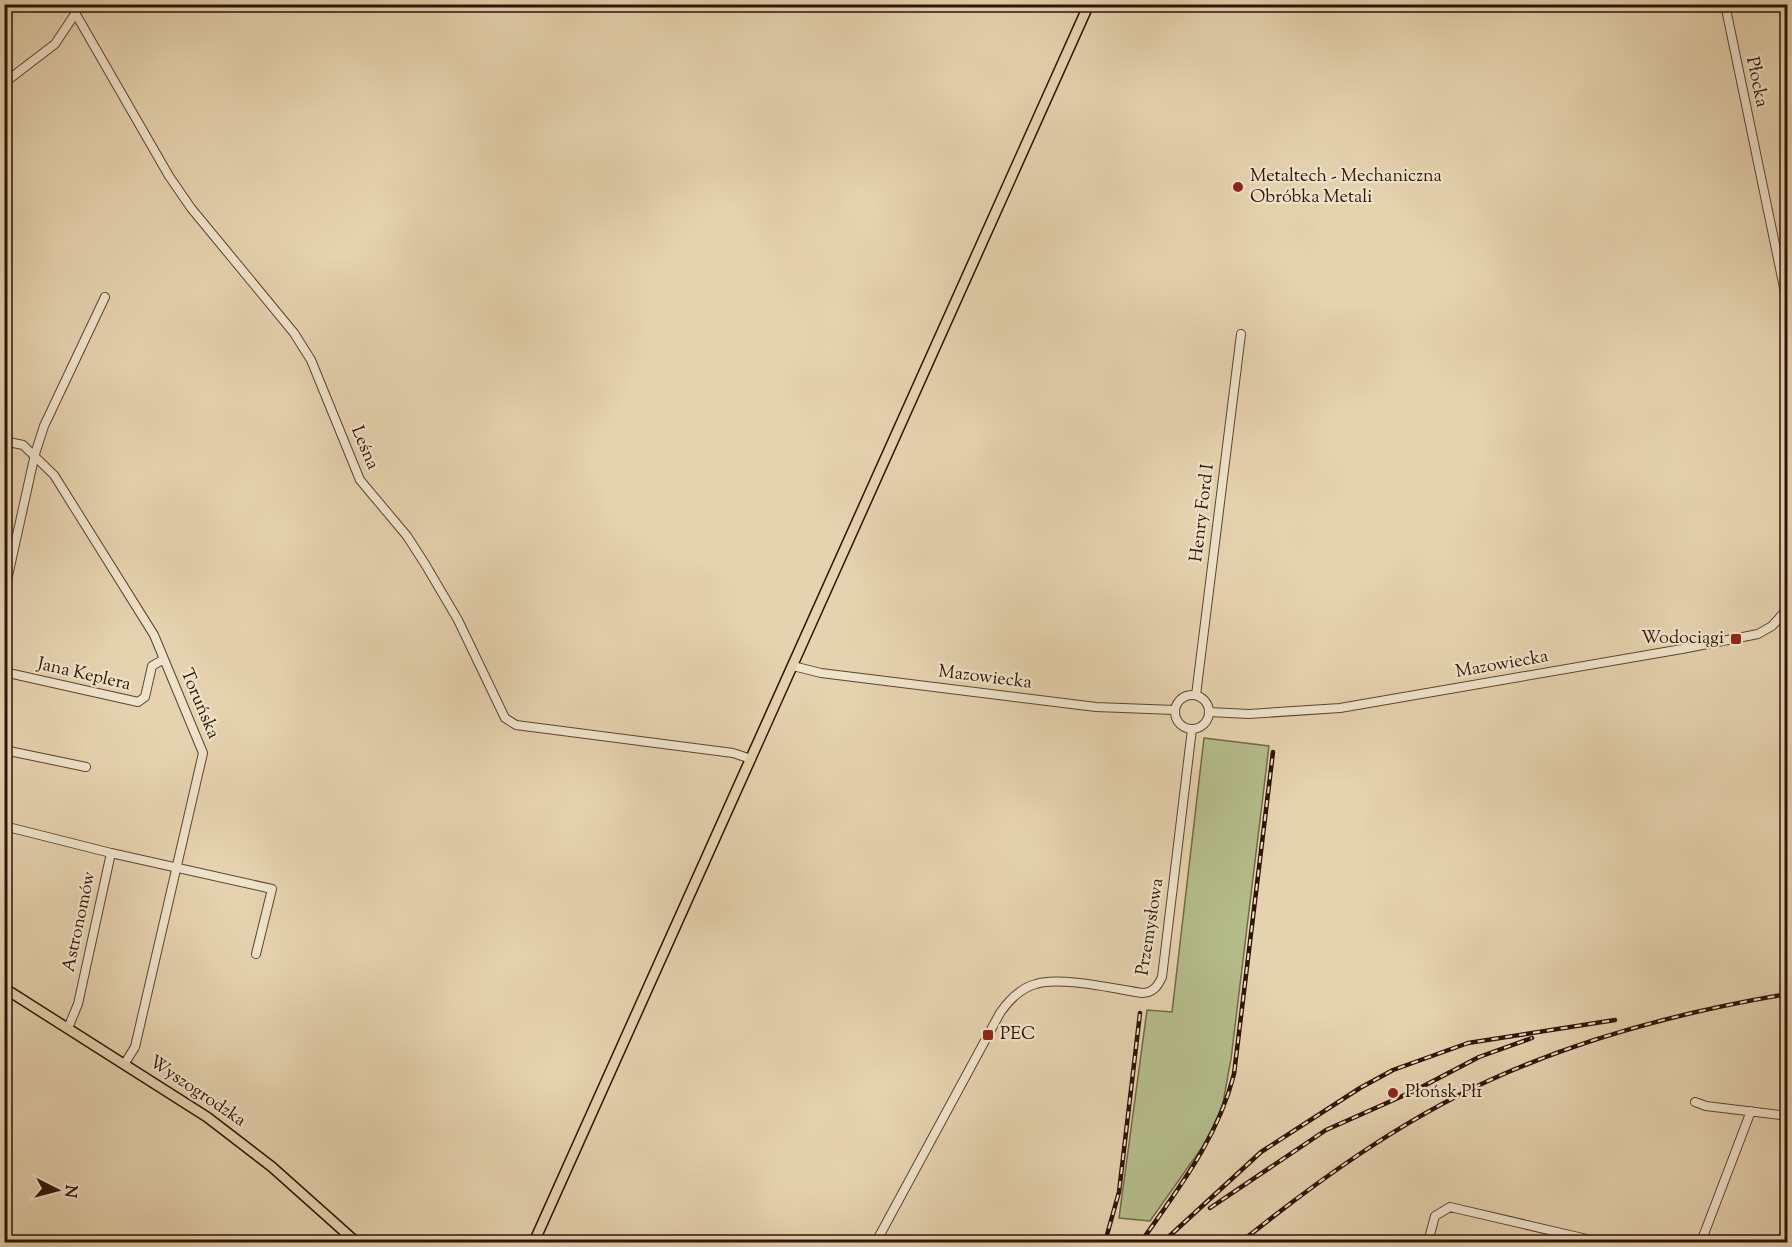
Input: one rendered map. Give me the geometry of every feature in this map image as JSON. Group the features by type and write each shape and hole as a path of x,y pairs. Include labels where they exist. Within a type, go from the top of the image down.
{"main road":[{"path":"534,1242 1089,4"},
{"name":"Wyszogrodzka","path":"4,988 125,1063 240,1142 317,1206 356,1242"}],"street":[{"name":"Leśna","path":"70,4 169,176 300,342 311,360 360,480 400,527 425,564 458,620 505,718 516,725 733,753 751,759"},
{"name":"Płocka","path":"1725,4 1787,306"},
{"path":"4,83 55,44 75,14"},
{"path":"4,594 35,454 44,426 105,297"},
{"name":"Henry Ford I","path":"1196,695 1241,334"},
{"name":"Toruńska","path":"4,441 23,445 35,454 54,476 131,597 164,659 203,753 135,1047 125,1063"},
{"name":"Mazowiecka","path":"1209,712 1249,714 1340,708 1693,647 1758,634 1772,626 1788,608"},
{"name":"Jana Keplera","path":"4,672 138,702 145,697 152,666 164,659"},
{"name":"Mazowiecka","path":"792,666 821,673 1096,707 1175,710"},
{"path":"1196,695 1204,700 1209,712 1204,724 1192,729 1177,722 1175,710 1179,700 1196,695"},
{"name":"Przemysłowa","path":"876,1242 1000,1013 1020,991 1036,983 1054,981 1142,993 1148,993 1158,986 1162,977 1192,729"},
{"path":"4,750 86,767"},
{"path":"4,826 111,853"},
{"name":"Astronomów","path":"68,1028 78,1004 111,853 272,889 256,954"},
{"path":"1695,1102 1706,1106 1788,1116"},
{"path":"1701,1242 1751,1111"},
{"path":"1428,1242 1435,1216 1450,1207 1600,1242"}],"green space":[{"path":"1204,738 1269,746 1231,1059 1222,1108 1208,1139 1150,1221 1119,1218 1147,1010 1172,1012"}],"railway":[{"path":"1141,1242 1207,1141 1218,1120 1234,1074 1273,752"},
{"path":"1241,1242 1360,1154 1423,1115 1488,1081 1597,1039 1711,1009 1788,994"},
{"path":"1105,1242 1119,1192 1140,1013"},
{"path":"1163,1242 1261,1152 1360,1088 1393,1070 1468,1043 1615,1020"},
{"path":"1210,1208 1326,1130 1416,1090 1479,1057 1532,1038"}],"place":[{"name":"Metaltech - Mechaniczna Obróbka Metali","path":"1238,187"},
{"name":"Wodociągi","path":"1736,639"},
{"name":"PEC","path":"988,1035"},
{"name":"Płońsk Pł1","path":"1393,1093"}]}
